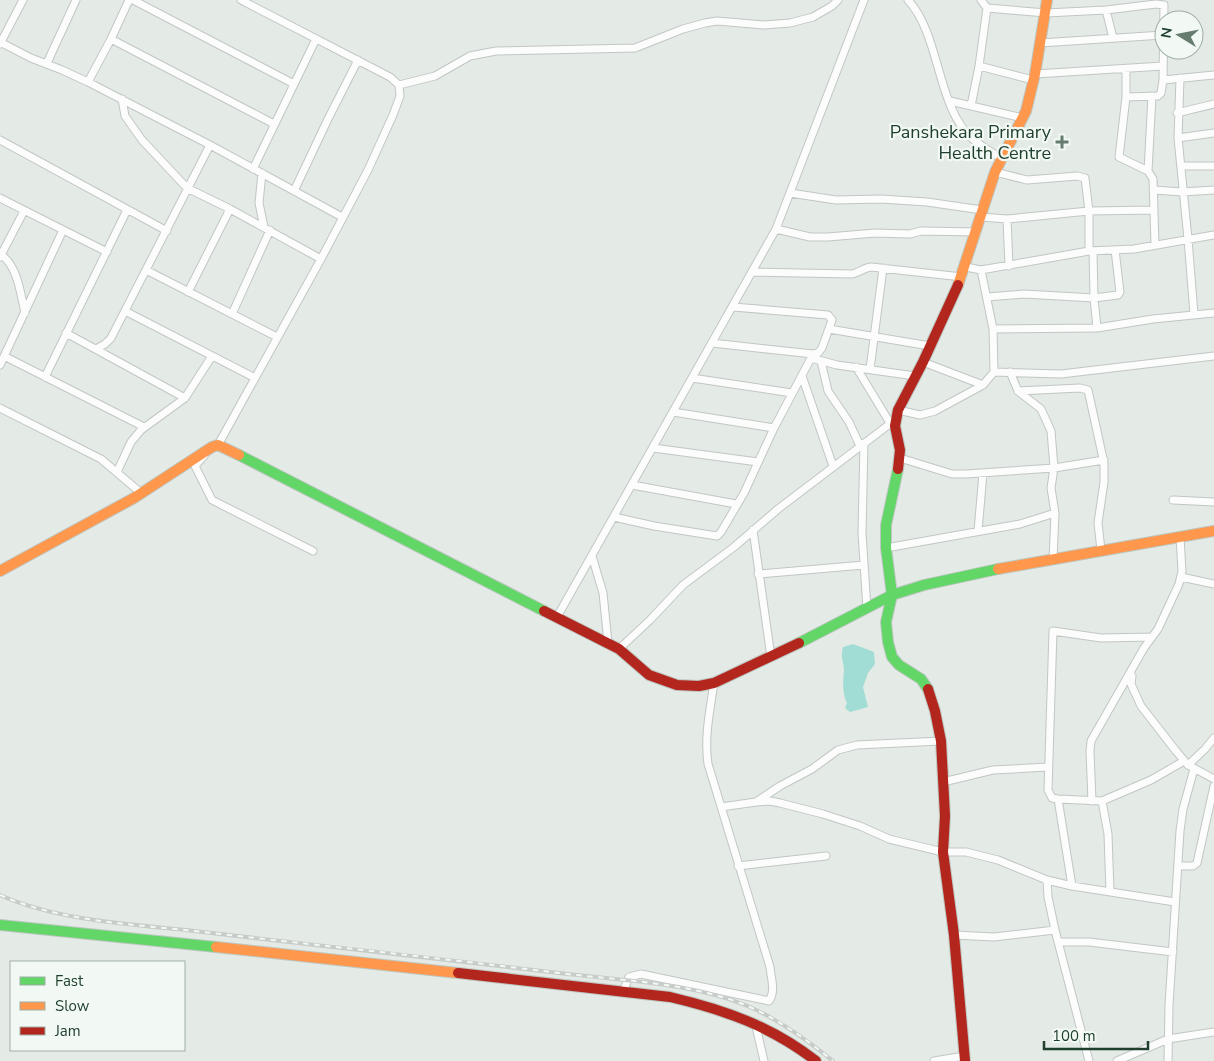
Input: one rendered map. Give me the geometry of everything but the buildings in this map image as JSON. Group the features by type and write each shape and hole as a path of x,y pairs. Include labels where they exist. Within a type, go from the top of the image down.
{"street":[{"path":"23,0 0,43 122,99 342,217"},
{"path":"46,63 76,0"},
{"path":"88,82 131,0 294,84"},
{"path":"241,0 390,77 399,85 400,96 393,115 368,170 321,259 255,378 213,447 195,466 212,500 313,551"},
{"path":"399,85 434,76 470,56 496,51 635,48 705,22 717,21 764,25 790,23 813,17 838,0"},
{"path":"557,617 776,229 864,0"},
{"path":"908,0 928,38 957,120 972,139 1002,159"},
{"path":"972,106 987,8 981,0"},
{"path":"619,649 683,585 734,547 894,418 923,362 962,277 995,172 1026,111 1034,77 1047,0"},
{"path":"987,8 1046,13 1106,10 1161,4 1164,10"},
{"path":"1106,10 1113,38"},
{"path":"1040,43 1154,36"},
{"path":"111,39 274,124"},
{"path":"253,168 316,39"},
{"path":"294,191 358,60"},
{"path":"1126,96 1160,95 1163,80 1163,60"},
{"path":"979,66 1034,77 1163,66"},
{"path":"1126,69 1126,96 1119,156 1148,171 1153,179 1156,245"},
{"path":"1163,80 1214,75"},
{"path":"1180,78 1178,138 1194,314"},
{"path":"1148,171 1152,96"},
{"path":"122,99 125,116 142,140 187,188 230,209 321,259"},
{"path":"950,101 1023,118"},
{"path":"1178,113 1214,104"},
{"path":"1178,138 1214,133"},
{"path":"0,140 167,231"},
{"path":"96,349 106,344 111,338 210,145"},
{"path":"1181,166 1214,166"},
{"path":"995,172 1027,180 1077,176 1082,177 1086,182 1097,328"},
{"path":"232,314 267,229 259,203 262,173"},
{"path":"1154,190 1182,192 1214,190"},
{"path":"790,193 836,200 881,199 928,202 1007,219 1089,210 1154,210"},
{"path":"0,198 107,252"},
{"path":"188,292 230,209"},
{"path":"44,377 127,210"},
{"path":"24,211 0,255 7,259 13,270 25,313"},
{"path":"1007,219 1009,266"},
{"path":"776,229 810,237 875,233 910,234 921,231 977,232"},
{"path":"0,365 63,230"},
{"path":"966,267 980,270 1091,251 1156,245 1214,235"},
{"path":"988,297 1024,294 1094,298 1120,294 1115,250"},
{"path":"752,272 852,274 865,268 883,268 962,277"},
{"path":"870,369 883,268"},
{"path":"146,270 277,337"},
{"path":"894,418 935,412 983,385 994,372 994,329 988,297 980,270"},
{"path":"614,517 715,536 721,532 744,493 792,393 812,356 820,351 832,320 828,315 732,306"},
{"path":"125,311 255,378"},
{"path":"994,329 1097,328 1194,314 1214,313"},
{"path":"829,328 930,346"},
{"path":"66,333 185,398"},
{"path":"712,343 812,356 820,360 856,367 916,376"},
{"path":"4,356 144,427"},
{"path":"117,472 131,442 144,427 185,398 212,356"},
{"path":"994,372 1061,374 1214,356"},
{"path":"820,360 828,391 862,444 862,533 867,608"},
{"path":"923,362 983,385"},
{"path":"856,367 894,418 900,458 886,525 886,548 892,595 886,622 888,642 892,656 899,665 921,678 929,691 941,741 945,816 943,852 954,935 965,1058 934,1061"},
{"path":"1010,372 1018,391 1041,410 1047,420 1052,440 1054,468 1051,488 1056,513 1053,560"},
{"path":"802,376 833,466"},
{"path":"692,378 792,393"},
{"path":"1018,391 1080,388 1088,390 1104,460 1104,482 1098,523 1101,550"},
{"path":"0,408 101,460 141,493"},
{"path":"673,412 774,428"},
{"path":"0,571 141,493 213,447"},
{"path":"213,447 557,617 619,649 649,675 677,685 699,686 714,683 771,657 892,595 958,577 1214,531"},
{"path":"653,448 758,462"},
{"path":"900,458 952,474 1054,468 1104,460"},
{"path":"978,531 982,473"},
{"path":"632,485 736,504"},
{"path":"1173,500 1214,502"},
{"path":"886,548 1026,522 1056,513"},
{"path":"753,530 771,657"},
{"path":"1092,801 1091,741 1162,619 1181,577 1180,536"},
{"path":"592,556 603,593 608,644"},
{"path":"758,574 864,565"},
{"path":"1181,577 1214,584"},
{"path":"1152,637 1101,638 1053,631 1048,767 1049,795 1052,798 1058,799 1102,801 1189,765 1206,749 1214,738"},
{"path":"1132,672 1130,684 1141,706 1189,765 1214,779"},
{"path":"622,992 629,977 641,974 769,1001 772,997 773,985 770,967 738,866 705,748 714,683"},
{"path":"756,802 845,747 941,741"},
{"path":"1168,1061 1175,902 1189,765"},
{"path":"943,782 993,770 1048,767"},
{"path":"1178,866 1193,866 1197,862 1214,786"},
{"path":"1058,799 1072,886"},
{"path":"721,807 770,801 860,826 889,838 943,852 977,854 998,860 1047,880 1072,886 1175,902"},
{"path":"1102,801 1108,834 1110,892"},
{"path":"738,866 826,856"},
{"path":"1047,880 1048,896 1055,930 1089,1061"},
{"path":"0,925 670,997 715,1007 758,1024 785,1038 816,1061"},
{"path":"954,935 994,936 1055,930"},
{"path":"1058,942 1089,942 1174,952"},
{"path":"758,1024 757,1031 764,1061"},
{"path":"1117,1061 1168,1039 1214,1032"}],"water":[{"path":"853,644 874,652 875,664 868,673 863,687 868,707 850,712 845,708 847,703 843,683 842,654 843,647"}],"railway":[{"path":"0,895 46,911 95,920 681,987 727,999 761,1012 793,1031 833,1061"}],"traffic: fast":[{"path":"239,455 544,611"},
{"path":"898,469 886,525 886,548 892,595 886,622 888,642 892,657 899,665 921,679 928,689"},
{"path":"799,643 892,595 924,585 998,569"},
{"path":"0,925 216,947"}],"traffic: slow":[{"path":"958,285 995,172 1026,111 1035,74 1047,0"},
{"path":"0,571 134,498 212,447 218,445 239,455"},
{"path":"998,569 1214,531"},
{"path":"216,947 458,973"}],"traffic: jam":[{"path":"898,469 900,450 895,426 898,410 923,362 958,285"},
{"path":"544,611 619,649 649,675 677,685 699,686 714,683 799,643"},
{"path":"928,689 941,741 945,816 943,852 954,935 965,1061"},
{"path":"458,973 670,997 747,1021 782,1038 816,1061"}],"place":[{"name":"Panshekara Primary Health Centre","path":"1062,142"}]}
